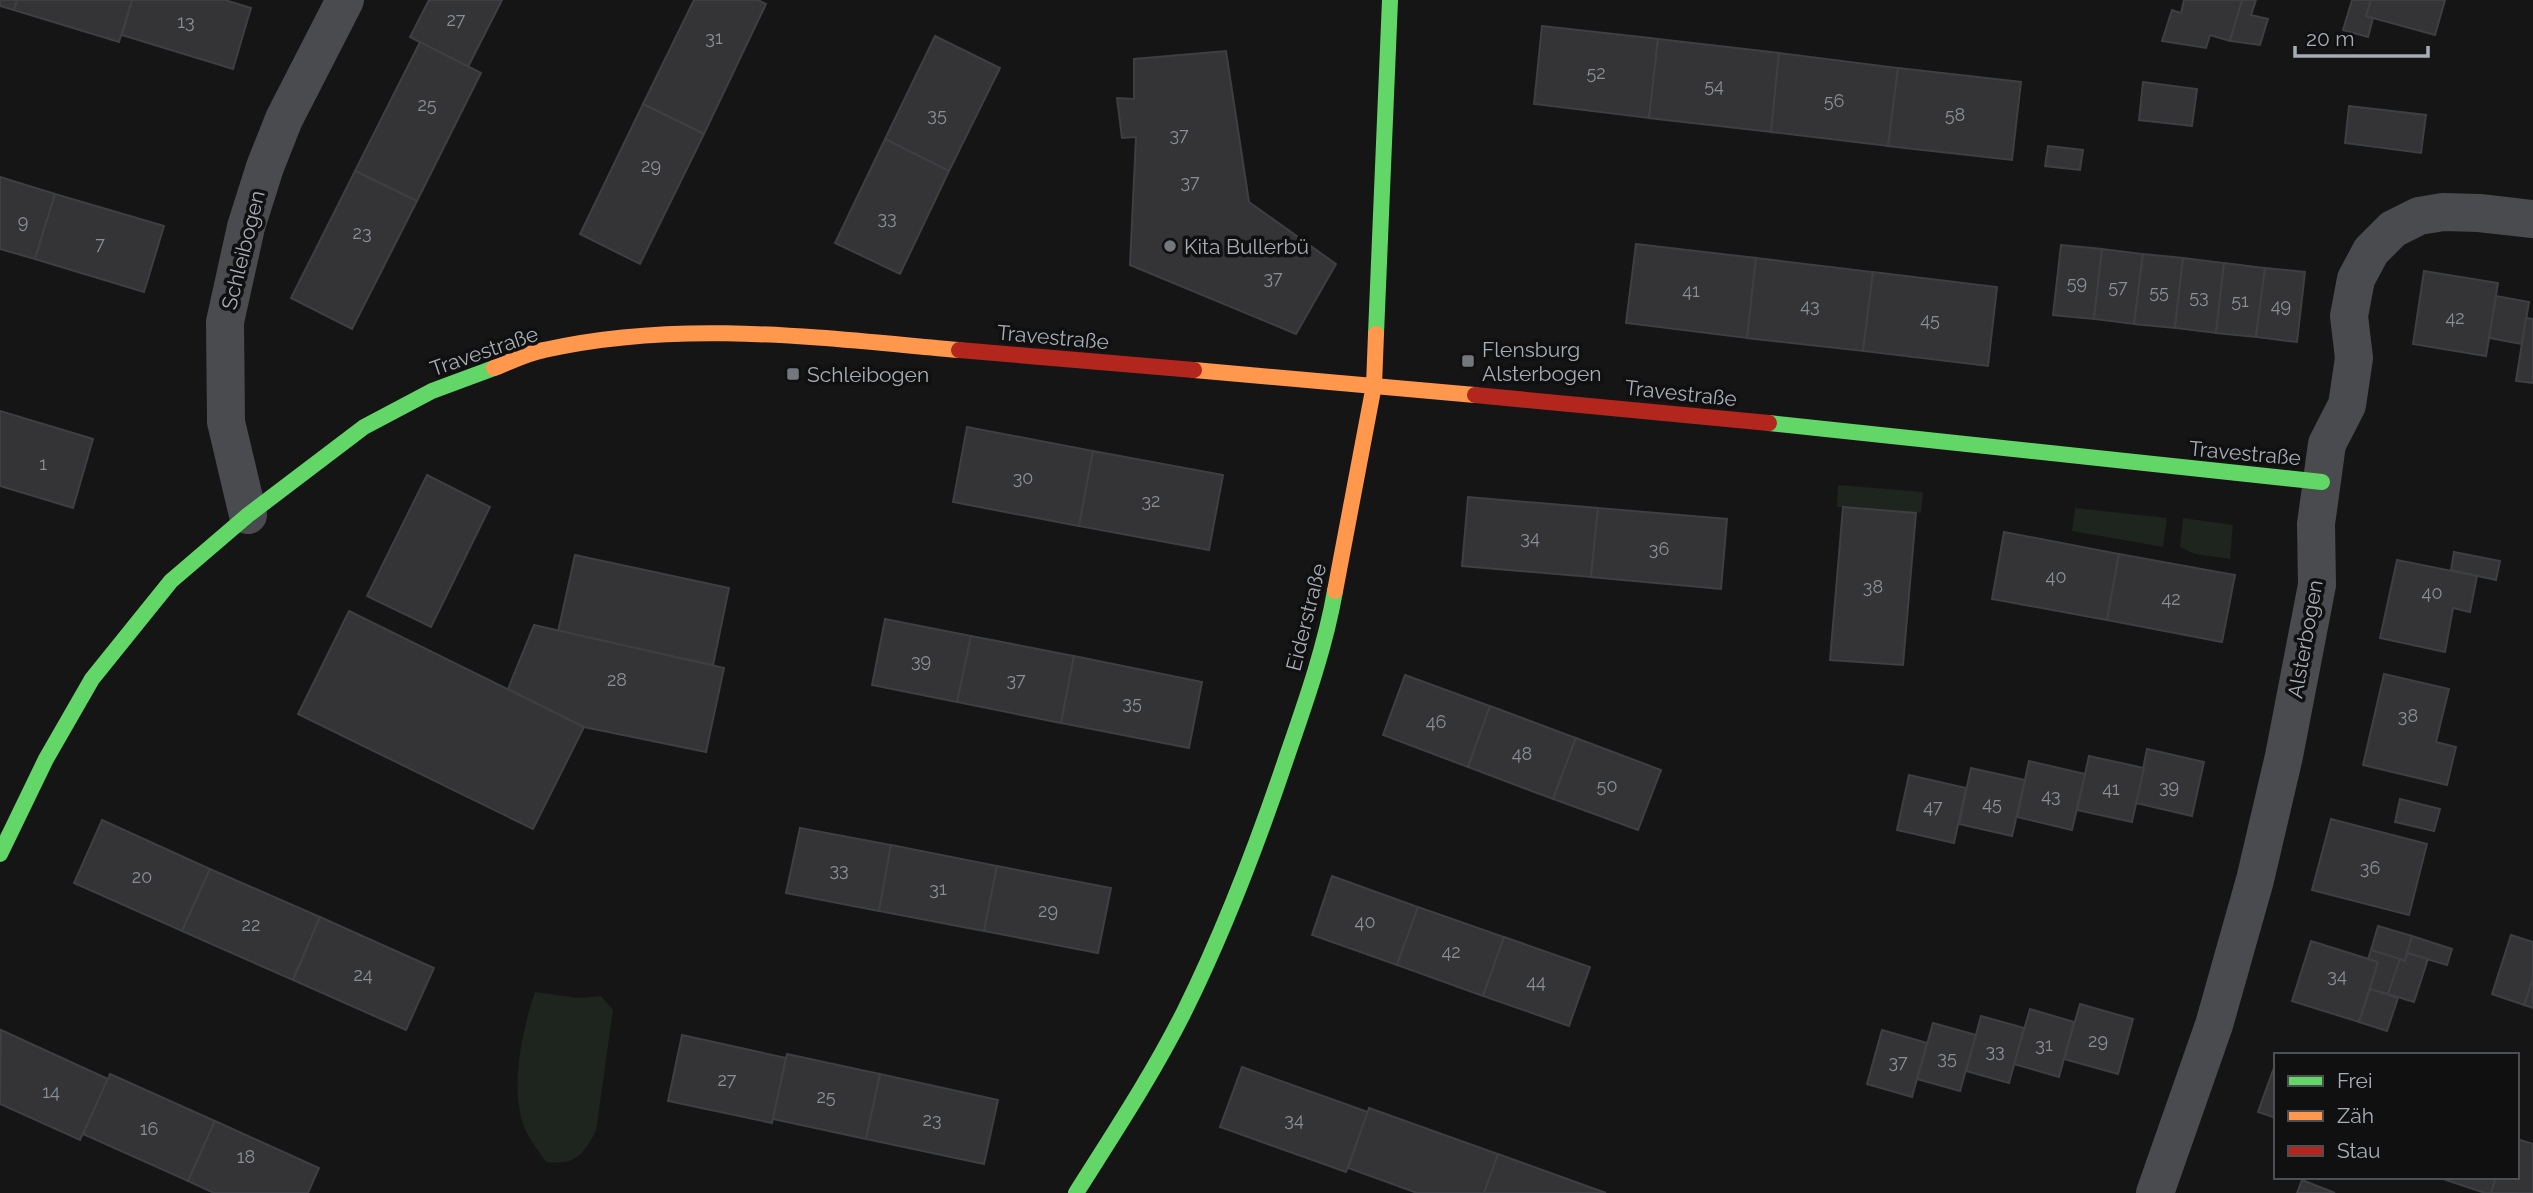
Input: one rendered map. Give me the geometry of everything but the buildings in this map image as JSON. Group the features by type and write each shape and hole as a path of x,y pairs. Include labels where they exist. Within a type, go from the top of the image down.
{"street":[{"name":"Schleibogen","path":"248,515 226,422 225,321 246,227 265,167 284,119 345,0"},
{"name":"Eiderstraße","path":"1076,1193 1126,1115 1184,1012 1222,931 1262,831 1300,720 1335,598 1374,385 1390,0"},
{"name":"Alsterbogen","path":"2155,1193 2214,1025 2255,880 2284,756 2317,585 2316,524 2328,444 2347,405 2354,358 2349,316 2356,279 2371,251 2393,229 2419,216 2443,212 2533,219"},
{"name":"Travestraße","path":"0,854 46,759 92,679 171,581 248,515 364,426 432,391 542,350 655,333 765,333 1374,385 1945,440 2185,469 2322,481"}],"shaded area":[{"path":"1838,485 1923,492 1921,513 1837,507"},
{"path":"2075,508 2167,518 2163,547 2072,531"},
{"path":"2183,518 2233,525 2230,559 2195,554 2180,547"},
{"path":"535,992 578,998 601,996 613,1010 596,1131 582,1153 564,1162 546,1162 527,1133 520,1114 519,1060"}],"traffic: fast":[{"path":"1376,334 1390,0"},
{"path":"0,854 46,759 92,679 171,581 248,515 364,427 432,391 494,368"},
{"path":"1769,423 2322,482"},
{"path":"1076,1193 1160,1057 1214,949 1252,855 1300,718 1320,655 1335,591"}],"traffic: slow":[{"path":"494,368 538,351 647,335 751,334 959,350"},
{"path":"1335,591 1374,385 1376,334"},
{"path":"1194,370 1475,395"}],"traffic: jam":[{"path":"959,350 1194,370"},
{"path":"1475,395 1769,423"}],"place":[{"name":"Kita Bullerbü","path":"1170,246"},
{"name":"Flensburg Alsterbogen","path":"1468,361"},
{"name":"Schleibogen","path":"793,374"}]}
